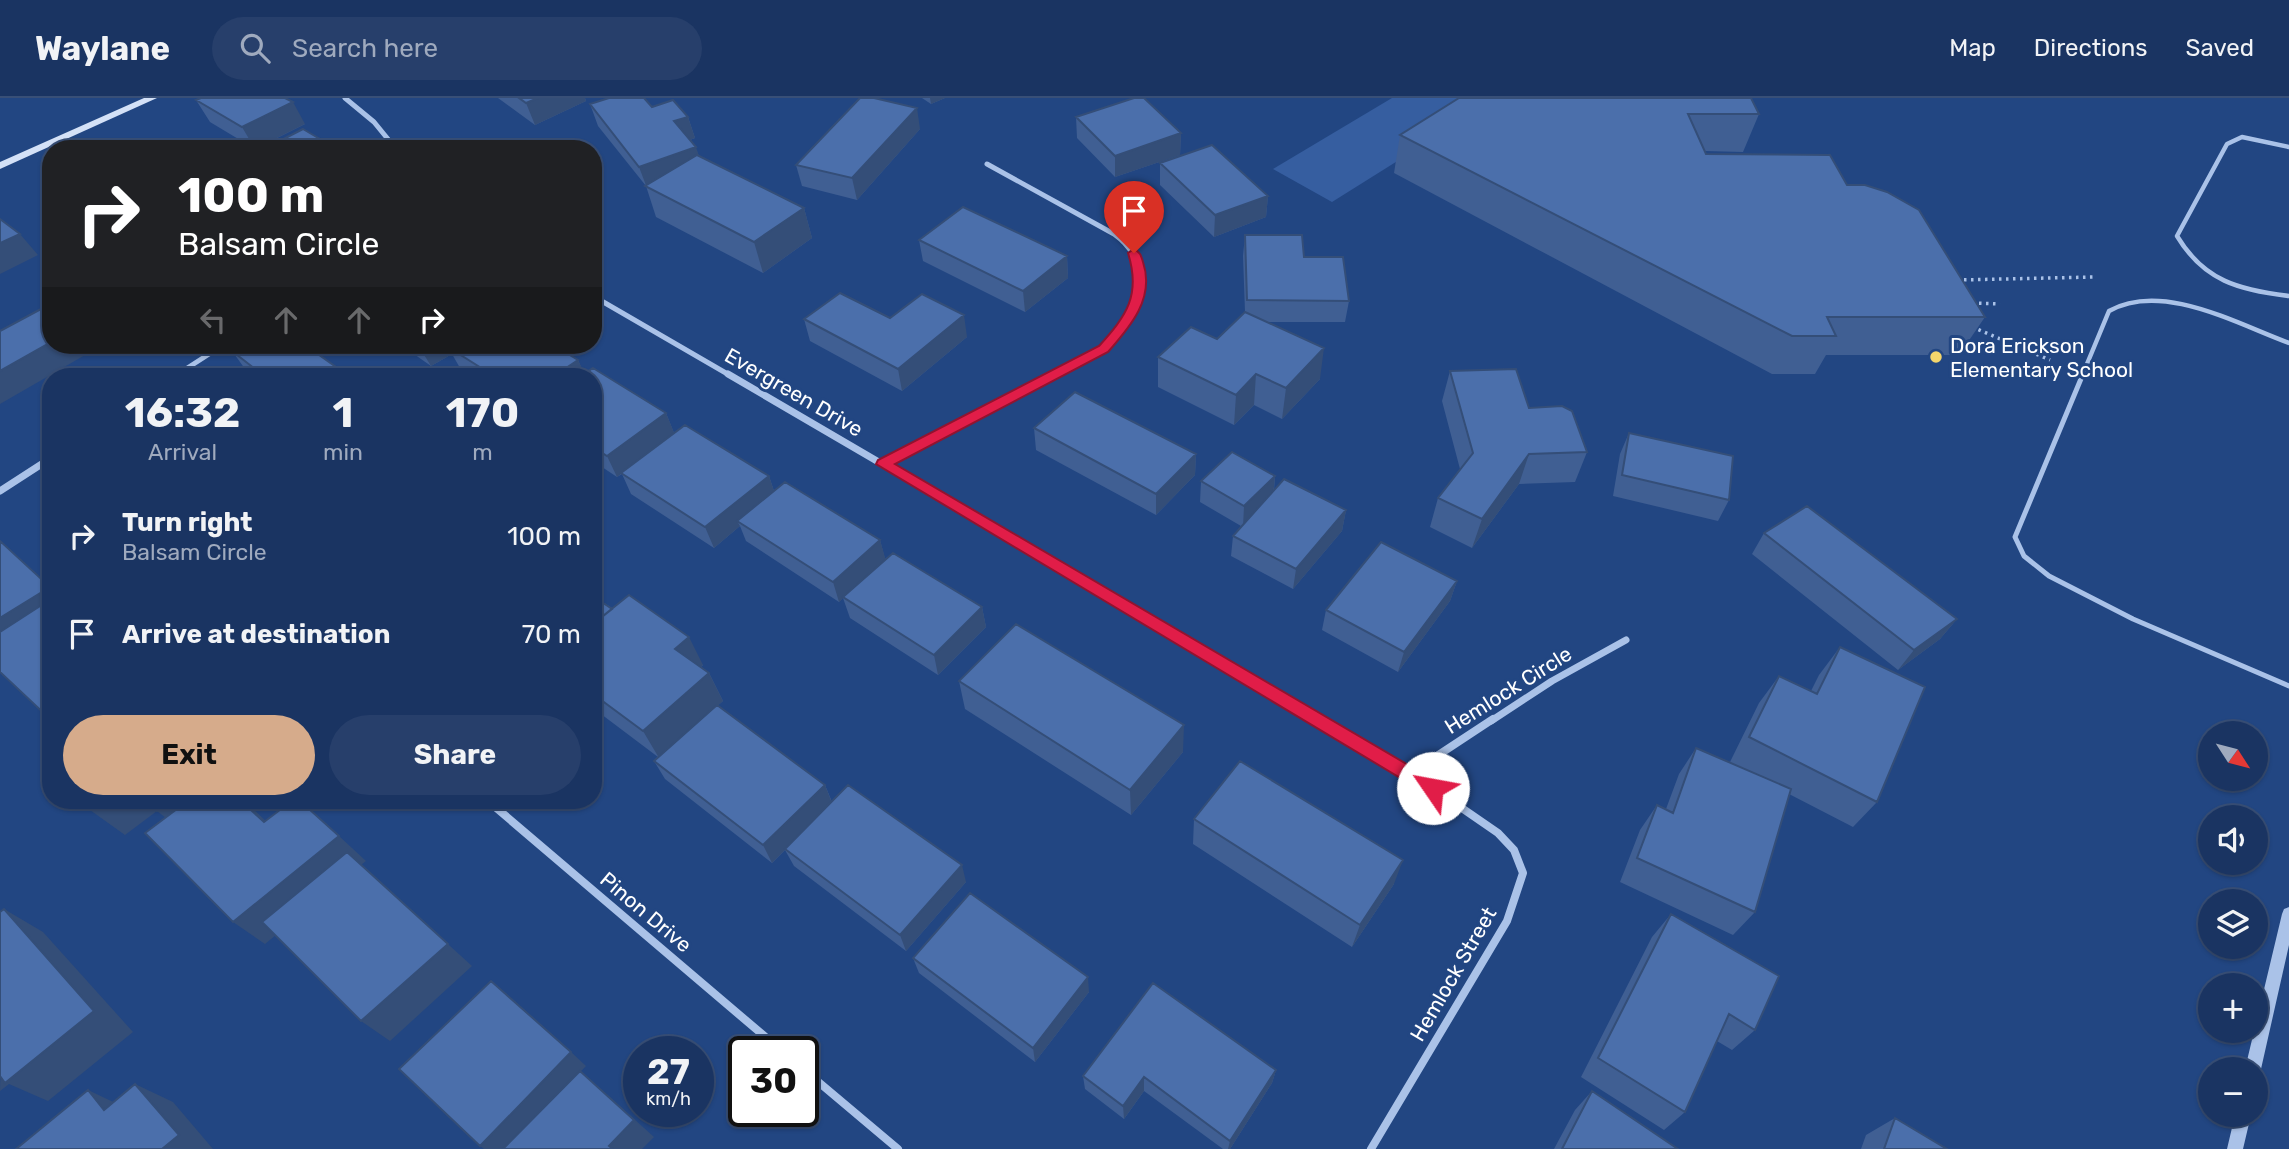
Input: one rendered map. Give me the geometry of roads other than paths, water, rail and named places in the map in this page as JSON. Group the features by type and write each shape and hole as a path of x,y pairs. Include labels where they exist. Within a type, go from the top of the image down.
{"main road":[{"path":"58,140 152,98"},
{"path":"0,166 42,147"}],"street":[{"path":"345,98 374,122 389,140"},
{"path":"883,464 1104,349 1126,324 1140,292 1139,268 1134,253 1114,234 987,163"},
{"name":"Evergreen Drive","path":"602,301 1412,773"},
{"path":"187,368 209,354"},
{"path":"0,491 42,464"},
{"name":"Hemlock Circle","path":"1412,773 1552,681 1626,640"},
{"name":"Hemlock Street","path":"1371,1149 1507,921 1523,873 1514,850 1498,833 1412,773"},
{"name":"Pinon Drive","path":"498,809 764,1036"},
{"path":"2256,1057 2289,914"},
{"path":"819,1082 898,1149"},
{"path":"2235,1149 2240,1127"}],"lane":[{"path":"2289,147 2242,137 2227,145 2177,236 2186,254 2207,274 2254,293 2289,296"},
{"path":"2289,343 2177,304 2148,299 2122,303 2109,311 2015,537 2024,556 2049,576 2133,619 2289,686"}],"place":[{"name":"Dora Erickson Elementary School","path":"1936,357"}]}
